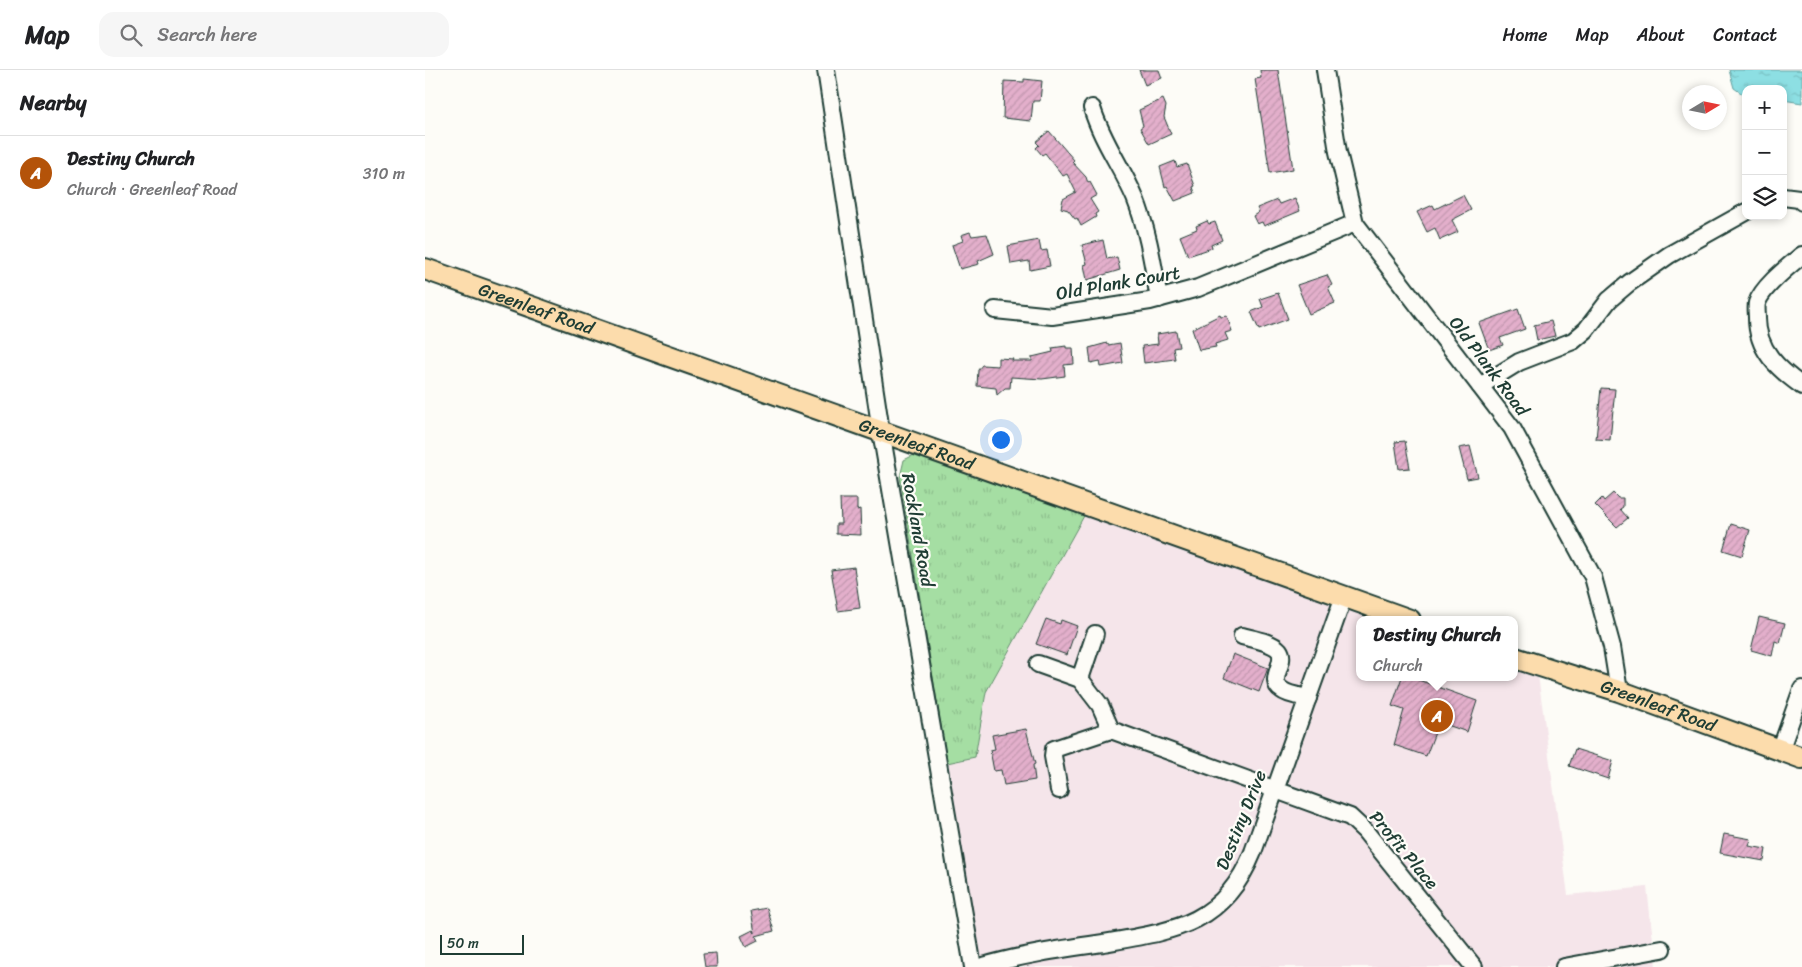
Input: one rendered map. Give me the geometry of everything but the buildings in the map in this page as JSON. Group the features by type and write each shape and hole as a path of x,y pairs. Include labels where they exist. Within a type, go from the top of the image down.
{"main road":[{"name":"Greenleaf Road","path":"425,269 1399,616"},
{"name":"Greenleaf Road","path":"1518,659 1619,691 1802,758"}],"street":[{"name":"Rockland Road","path":"826,70 881,431 973,967"},
{"name":"Old Plank Road","path":"1325,70 1338,152 1355,223 1512,428 1593,577 1612,647 1619,691"},
{"path":"1092,108 1099,130 1135,198 1145,228 1159,299"},
{"path":"1787,198 1799,199 1802,202"},
{"path":"1480,386 1519,362 1573,341 1586,330 1609,300 1629,283 1669,255 1742,214"},
{"name":"Old Plank Court","path":"995,310 1052,316 1159,299 1198,288 1355,223"},
{"path":"1802,255 1764,291 1757,303 1757,327 1761,344 1769,358 1802,386"},
{"name":"Destiny Drive","path":"980,967 1012,957 1160,934 1197,919 1224,899 1241,876 1253,852 1344,596"},
{"path":"1080,679 1095,634"},
{"path":"1242,636 1273,646 1278,650 1281,660 1276,680 1279,688 1283,691 1308,698"},
{"path":"1038,664 1080,679 1100,705 1111,730 1054,749 1053,756 1059,790"},
{"path":"1780,751 1802,689"},
{"name":"Profit Place","path":"1111,730 1344,814 1356,821 1474,967"},
{"path":"1564,967 1587,965 1662,949"}],"shaded area":[{"path":"1085,514 1377,616 1356,616 1356,681 1518,681 1518,667 1538,675 1568,895 1647,887 1656,967 980,967 947,763 975,757 986,692"}],"green space":[{"path":"914,455 930,455 1085,514 986,692 975,757 947,763 900,477 904,460"}],"water":[{"path":"1729,70 1802,70 1802,103 1787,101 1787,85 1742,85 1742,94 1734,88"}],"place":[{"name":"Destiny Church","path":"1437,716"}]}
